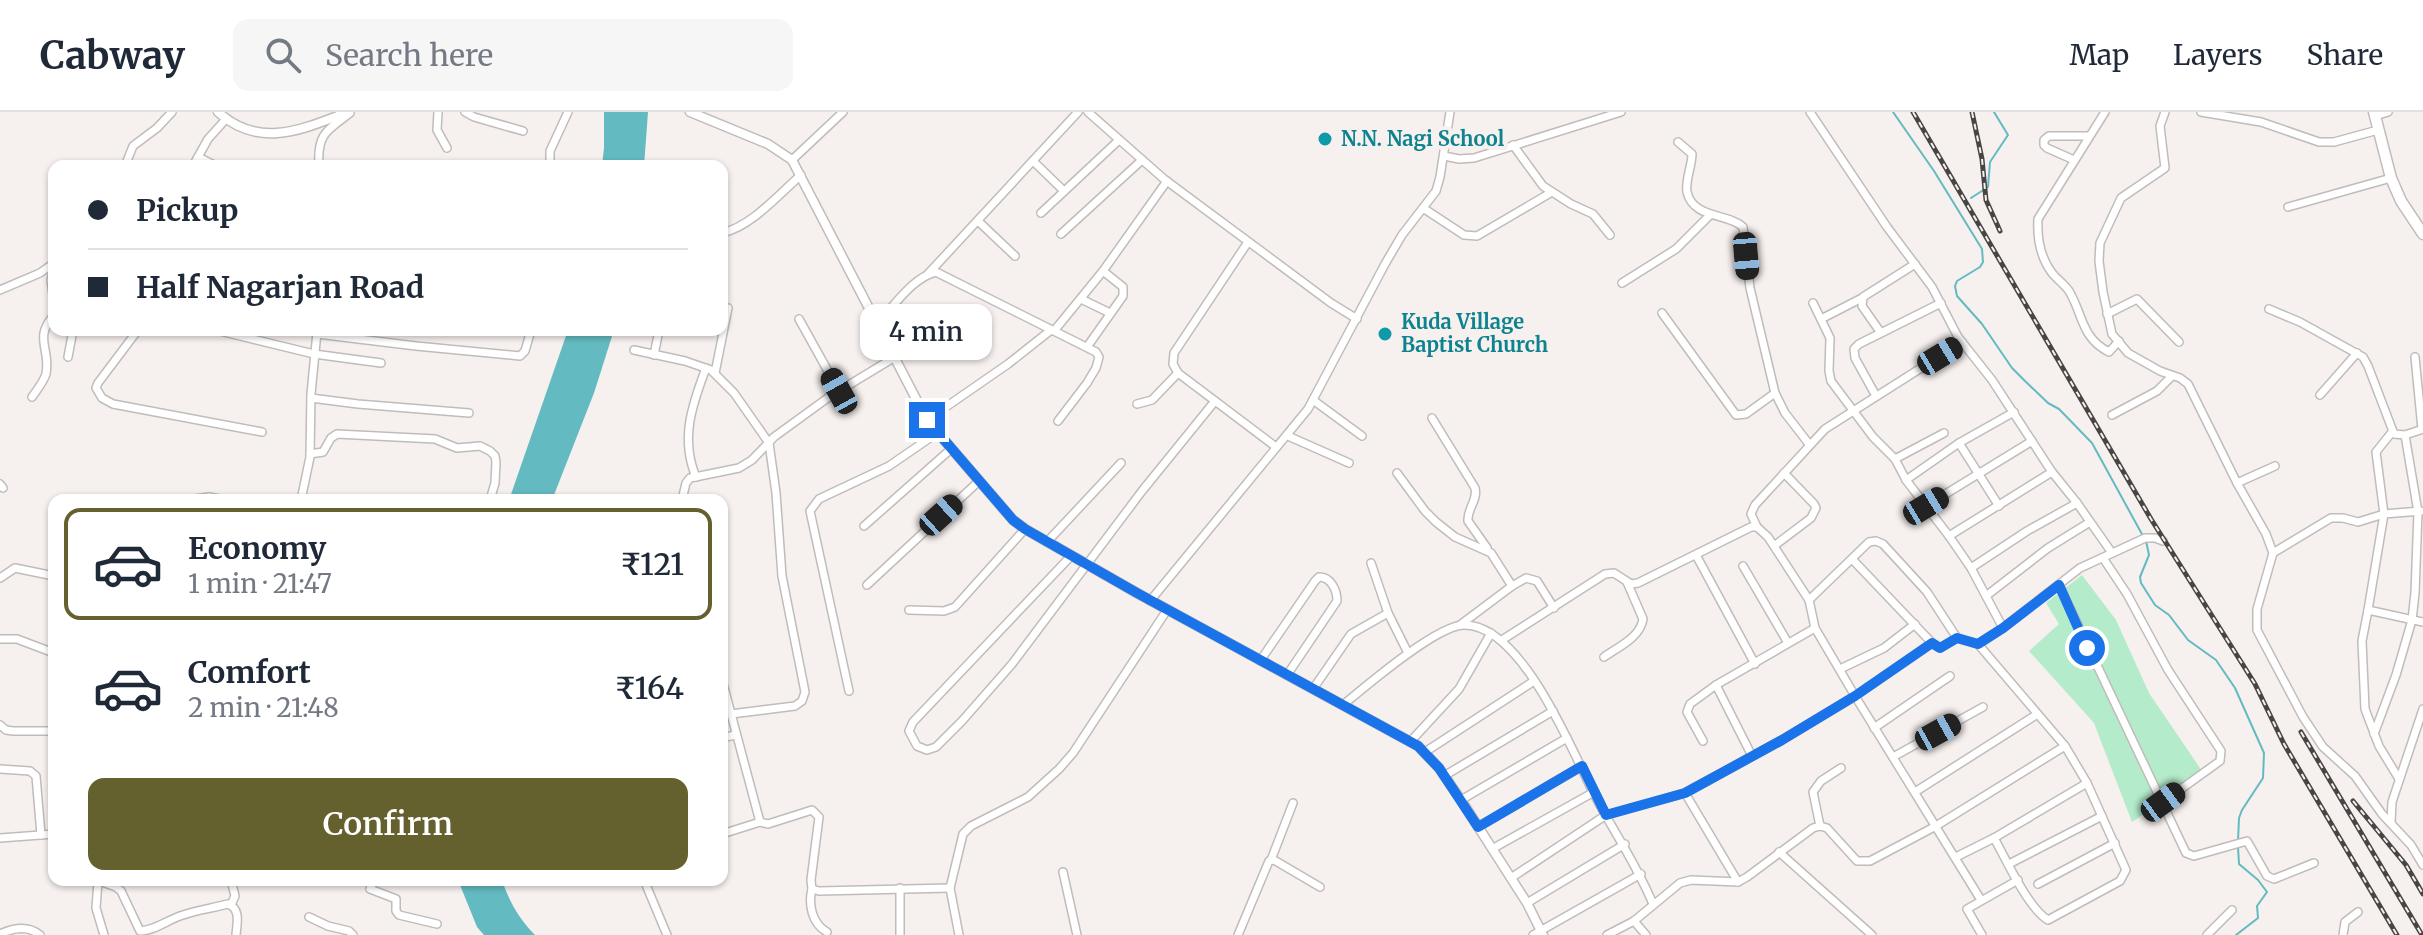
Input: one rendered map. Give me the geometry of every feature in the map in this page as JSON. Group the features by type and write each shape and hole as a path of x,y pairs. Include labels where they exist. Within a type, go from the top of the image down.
{"highway":[{"path":"2374,114 2391,178 2408,214 2423,234"}],"main road":[{"path":"218,112 246,131 270,134 299,131 350,112"},
{"path":"690,112 768,144 792,160 927,420 1013,520 1150,601 1425,752 1461,800 1527,903 1539,934"}],"street":[{"path":"127,160 133,146 172,112"},
{"path":"319,160 321,137 350,112"},
{"path":"438,112 437,130 447,148"},
{"path":"465,112 523,131"},
{"path":"550,160 550,151 568,112"},
{"path":"792,160 843,112"},
{"path":"878,323 928,274 1078,112"},
{"path":"1088,112 1167,181 1357,319"},
{"path":"1150,601 1288,436 1313,400 1402,235 1439,183 1450,112"},
{"path":"1444,156 1468,159 1621,112"},
{"path":"1810,112 1932,287 1962,342 2112,553"},
{"path":"2105,112 2038,219 2038,236 2042,255 2069,292 2083,327 2093,340 2109,352 2119,341"},
{"path":"2165,112 2160,126 2165,168 2121,198 2099,247 2112,334 2128,353 2188,384 2273,553 2257,609 2257,630 2303,717 2323,747 2355,776 2411,845 2423,865"},
{"path":"2201,112 2261,122 2319,142 2334,142 2378,130"},
{"path":"2374,114 2388,112"},
{"path":"196,160 208,139 226,119"},
{"path":"2074,160 2047,148 2044,140 2049,136 2089,136"},
{"path":"1041,213 1119,140"},
{"path":"1678,142 1692,154 1687,184 1692,202 1710,215 1735,221 1743,227 1750,288 1775,393 1785,413 1809,444"},
{"path":"1513,145 1531,172 1552,192 1593,214 1610,235"},
{"path":"198,157 204,160"},
{"path":"1061,234 1142,160"},
{"path":"1033,161 1064,191"},
{"path":"728,231 755,216 801,175"},
{"path":"2288,207 2391,178"},
{"path":"927,420 1052,331 1103,271 1167,181"},
{"path":"1423,208 1464,235 1477,236 1552,192"},
{"path":"1622,283 1676,249 1710,215"},
{"path":"978,221 1015,256"},
{"path":"1248,242 1174,353 1173,364 1178,373 1276,447"},
{"path":"1821,319 1915,264"},
{"path":"0,290 48,269"},
{"path":"1087,347 1123,296 1123,287 1103,271"},
{"path":"928,274 936,272 1087,347 1099,357 1096,368 1058,421"},
{"path":"1863,297 1862,306 1881,333"},
{"path":"1081,299 1110,313"},
{"path":"2107,314 2137,299 2179,342"},
{"path":"1813,303 1830,338 1829,376 1881,446 1895,459 1906,480 1949,536 1971,568 2003,628"},
{"path":"1876,396 1853,354 1859,344 1941,303"},
{"path":"2269,309 2357,353 2368,366 2392,432 2397,435 2422,429 2415,357"},
{"path":"1662,313 1736,415 1746,414 1775,393"},
{"path":"799,319 839,391"},
{"path":"32,397 46,375 42,336 48,323"},
{"path":"68,357 72,336"},
{"path":"133,336 98,383 96,388 102,398 113,404 262,432"},
{"path":"240,336 314,354 381,363"},
{"path":"302,494 310,454 316,336"},
{"path":"345,336 520,356 525,351 529,336"},
{"path":"654,355 658,336"},
{"path":"715,373 722,336"},
{"path":"1962,342 1825,429 1752,510 1752,517 1809,600 1815,628 1981,900"},
{"path":"634,350 715,373 734,393 769,443 782,576 805,692 802,701 795,706 731,714"},
{"path":"2320,395 2357,353"},
{"path":"683,494 690,478 739,468 839,391 895,357"},
{"path":"696,477 688,454 690,418 706,368"},
{"path":"1137,404 1152,400 1178,373"},
{"path":"2112,415 2157,391 2172,376"},
{"path":"311,398 469,413"},
{"path":"1313,400 1362,436"},
{"path":"1071,556 913,722 909,731 917,746 931,750 962,721 1041,627 1142,491 1215,401"},
{"path":"1906,480 1959,443 2014,412"},
{"path":"1432,418 1475,488 1477,495 1468,521 1512,586"},
{"path":"2392,432 2376,452 2384,514 2362,641 2365,709 2384,756 2399,779"},
{"path":"849,691 810,511 819,499 889,466 937,433"},
{"path":"1895,459 1944,433"},
{"path":"310,454 323,452 337,434 435,439 457,448 480,446 495,456 492,494"},
{"path":"2374,734 2412,620 2421,512 2405,435"},
{"path":"1288,436 1349,463"},
{"path":"1926,506 2032,441"},
{"path":"1959,443 1999,506"},
{"path":"864,526 951,449"},
{"path":"1047,542 1121,463"},
{"path":"2237,483 2275,466"},
{"path":"1949,536 2052,472"},
{"path":"1397,473 1436,522 1455,537 1491,553"},
{"path":"1774,546 1811,518 1816,508 1784,473"},
{"path":"867,585 979,481"},
{"path":"1971,568 2077,503"},
{"path":"2273,553 2331,518 2358,522 2384,514 2421,512"},
{"path":"1986,596 2048,548 2090,522"},
{"path":"1502,640 1605,574 1614,573 1631,584 1638,583 1751,527 1757,527"},
{"path":"909,610 944,611 955,607 1025,529"},
{"path":"1978,644 2080,568 2145,538 2163,541"},
{"path":"1809,600 1869,542 1883,544 1927,592 1957,638 1978,644 2065,746 2087,783 2126,870 2120,881 2048,920 2038,912 1994,838"},
{"path":"1696,555 1755,664"},
{"path":"2103,558 2127,594 2168,670 2221,751 2220,761 2163,802"},
{"path":"1852,559 1932,643 1940,648 1957,638"},
{"path":"1371,563 1388,613 1408,653"},
{"path":"1743,566 1788,643"},
{"path":"0,578 15,568 48,575"},
{"path":"1260,661 1315,581 1319,577 1326,578 1332,583 1337,601 1287,675"},
{"path":"1460,625 1520,580 1532,578 1537,581 1554,608"},
{"path":"1604,657 1636,634 1643,624 1627,582"},
{"path":"2059,585 2186,853 2189,856 2239,842 2250,844 2270,878 2279,878 2314,863"},
{"path":"959,935 950,888 965,830 1022,801 1059,769 1080,743 1167,610"},
{"path":"2368,610 2423,622"},
{"path":"1313,689 1351,634 1388,613"},
{"path":"1840,669 1884,648 1915,624"},
{"path":"1343,705 1408,653 1452,627 1476,627 1502,640 1521,661 1553,711 1606,815 1641,874 1653,904"},
{"path":"1703,741 1687,712 1690,704 1716,685 1815,628"},
{"path":"1410,742 1459,689 1491,633"},
{"path":"0,639 17,639 48,651"},
{"path":"1511,878 1606,815 1685,793 1752,756 1855,696 1932,643"},
{"path":"1874,728 1950,676"},
{"path":"1425,752 1534,681"},
{"path":"1716,685 1752,756"},
{"path":"728,703 760,822"},
{"path":"1893,757 1983,707"},
{"path":"2391,824 2392,802 2423,709"},
{"path":"1444,776 1553,711"},
{"path":"1915,792 2036,715"},
{"path":"0,725 13,731 48,731"},
{"path":"728,737 735,735"},
{"path":"1461,800 1567,738"},
{"path":"1607,935 1634,921 1671,889 1691,880 1738,882 1820,826 1827,828 1851,857 1860,862 1870,861 1936,826 2065,746"},
{"path":"1478,827 1582,766"},
{"path":"1820,826 1813,792 1826,776 1841,768"},
{"path":"0,769 30,771 36,776 41,835"},
{"path":"1956,857 2087,783"},
{"path":"1492,849 1594,792"},
{"path":"1685,793 1738,882"},
{"path":"1238,935 1293,803"},
{"path":"728,832 812,810 817,814 819,821 810,902 817,926 827,932"},
{"path":"2009,864 2102,816"},
{"path":"0,838 48,834"},
{"path":"2038,884 2115,843"},
{"path":"1527,903 1625,844"},
{"path":"1779,852 1872,935"},
{"path":"1271,860 1320,887"},
{"path":"1063,872 1077,935"},
{"path":"1539,934 1641,874"},
{"path":"1982,935 1967,909 2018,880"},
{"path":"98,886 96,908 104,935"},
{"path":"111,886 121,891 138,928 143,932 185,914 231,905"},
{"path":"231,905 235,896 232,886"},
{"path":"371,886 370,889 396,899 399,915 437,924"},
{"path":"647,886 667,935"},
{"path":"900,888 900,935"},
{"path":"812,889 950,888"},
{"path":"231,905 237,913 236,935"},
{"path":"2207,935 2232,910"},
{"path":"2343,935 2345,922 2358,912"},
{"path":"309,917 353,935"},
{"path":"1634,921 1646,935"},
{"path":"0,934 23,928 40,935"}],"green space":[{"path":"2082,575 2116,620 2149,693 2204,774 2132,822 2094,723 2029,651 2059,624 2046,603"}],"water":[{"path":"604,112 648,112 644,160 603,160"},
{"path":"566,336 612,336 594,393 554,494 511,494"},
{"path":"460,886 504,886 515,909 535,935 484,935 477,927"}],"waterway":[{"path":"1893,112 1982,249 1983,262 1980,267 1957,281 1957,296 1982,324 2012,368 2092,443 2143,536"},
{"path":"1971,198 1988,187 1990,162 2008,135 1994,112"},
{"path":"2146,541 2149,555 2140,577 2141,583 2155,605 2169,615 2188,640 2216,660 2235,688 2264,753 2263,778 2242,810 2238,841"},
{"path":"2236,935 2258,918 2257,906 2267,892 2239,864 2238,847"}],"railway":[{"path":"1913,112 2151,519 2255,684 2284,744 2397,935"},
{"path":"1972,112 1982,159 1986,200 2000,231"},
{"path":"2301,732 2422,935"},
{"path":"2353,801 2406,865 2423,894"}],"place":[{"name":"N.N. Nagi School","path":"1325,139"},
{"name":"Kuda Village Baptist Church","path":"1385,334"}],"route":[{"path":"927,420 1018,524 1137,593 1418,746 1439,768 1478,827 1582,766 1606,815 1685,793 1855,696 1932,643 1940,648 1957,638 1978,644 2059,585 2087,648"}]}
